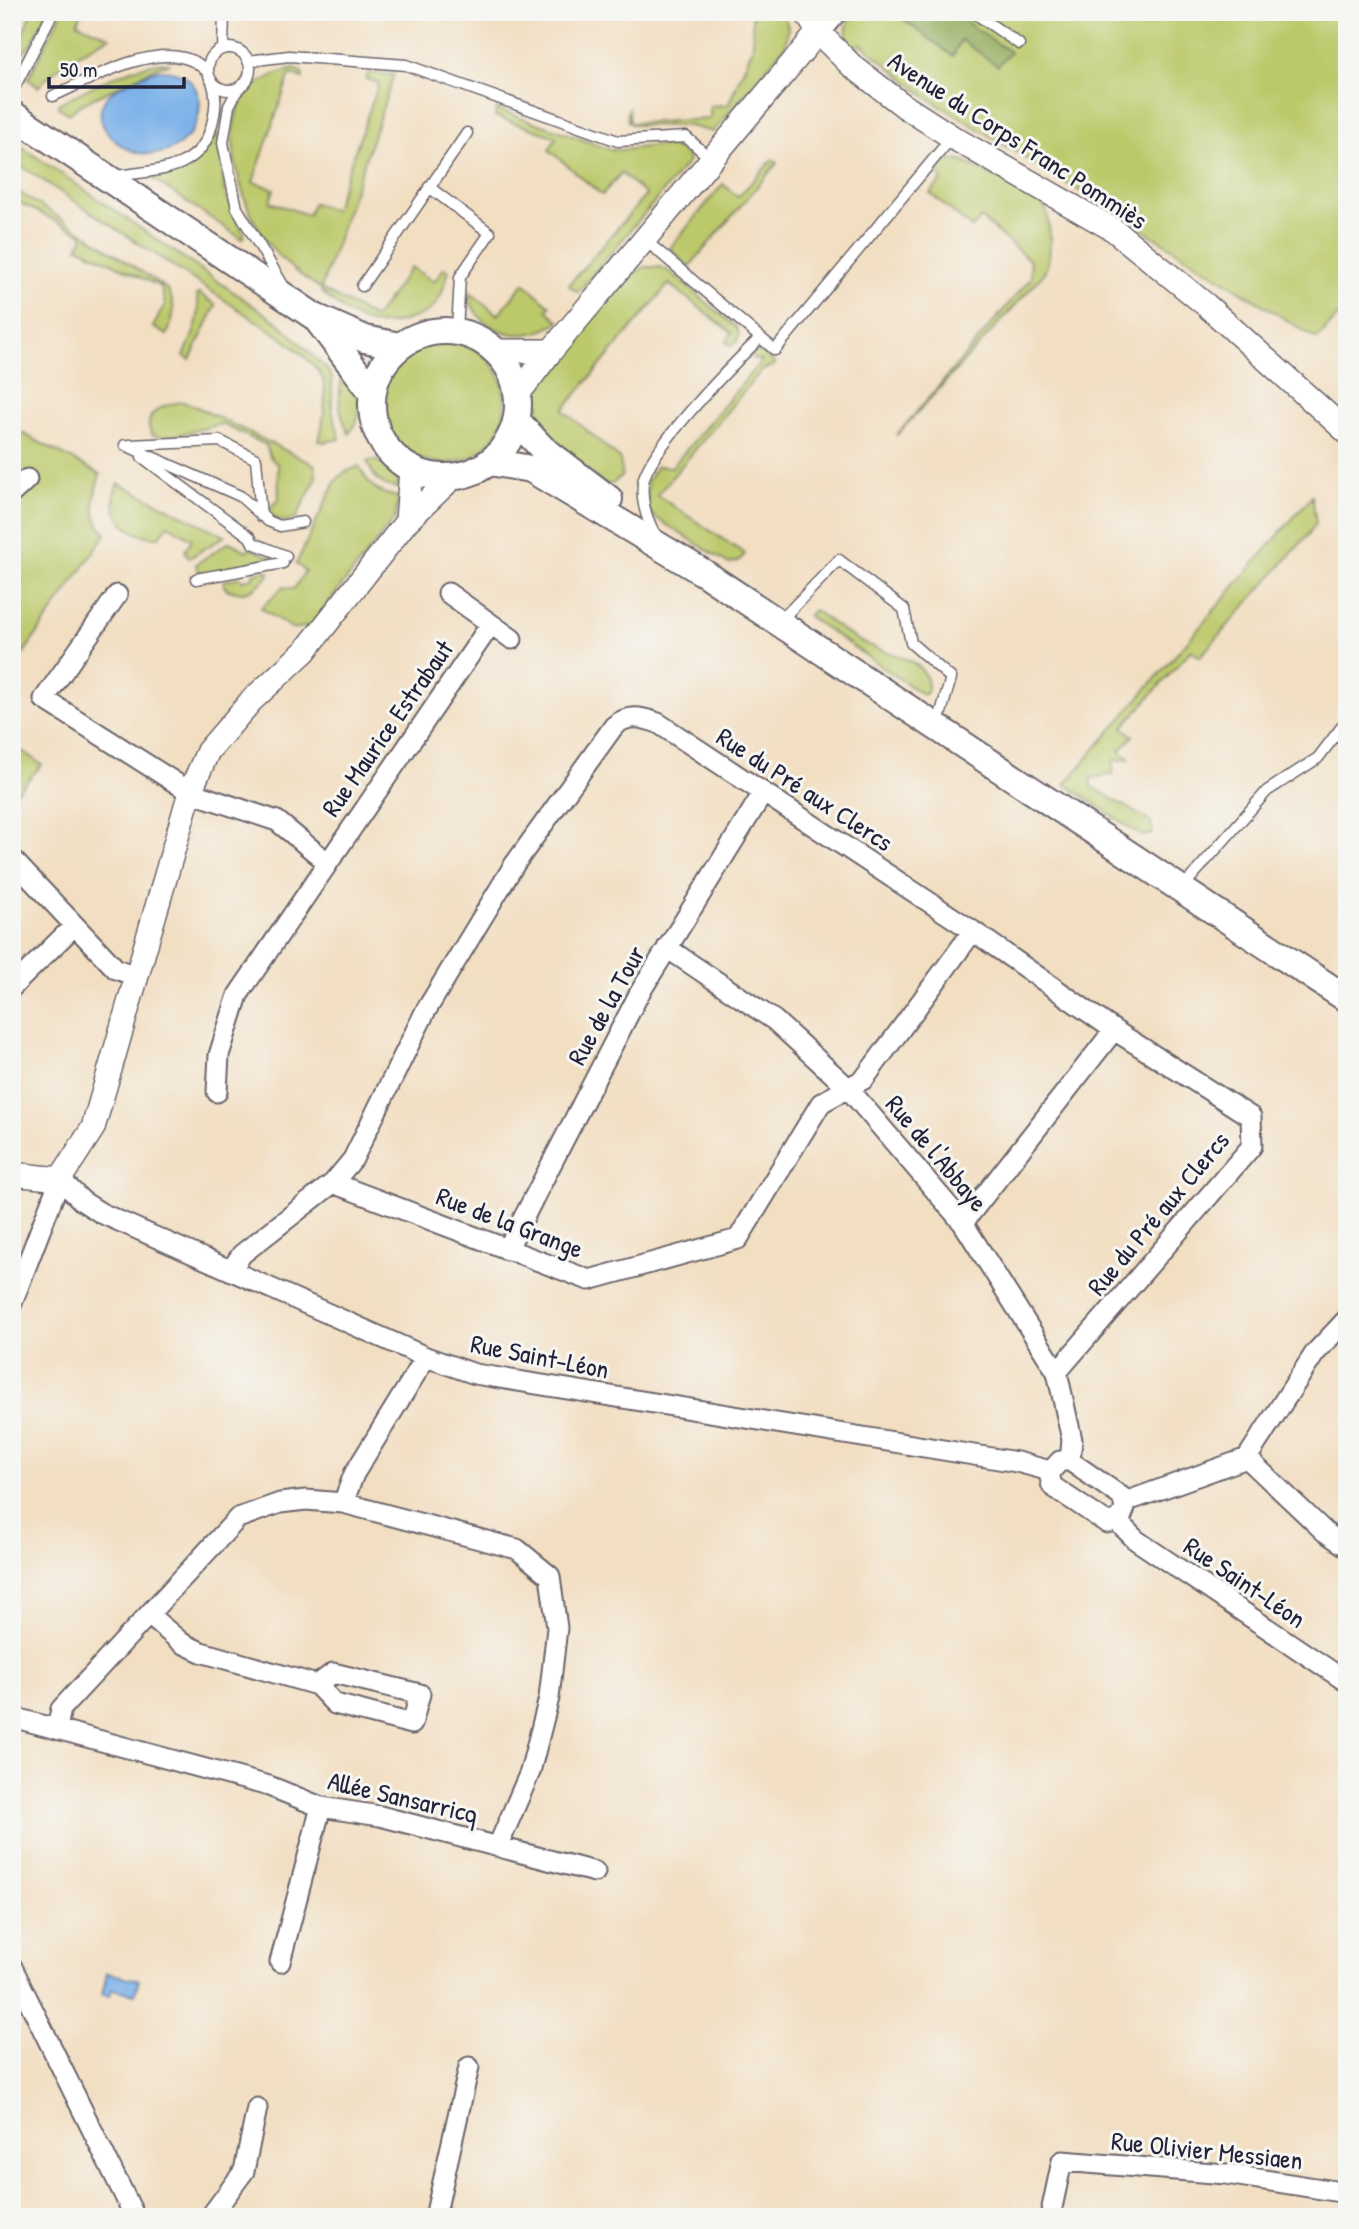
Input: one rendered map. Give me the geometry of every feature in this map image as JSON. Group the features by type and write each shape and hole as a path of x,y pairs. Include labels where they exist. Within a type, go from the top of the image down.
{"main road":[{"path":"12,114 305,311 365,339 399,346"},
{"path":"305,311 372,392"},
{"path":"518,407 507,443 490,462 473,472 453,477 431,476 411,469 387,449 377,433 372,416 372,392 377,374 386,359 399,346 416,336 436,330 457,331 478,338 496,351 511,371 518,407 542,448 695,568"},
{"path":"490,462 531,469 695,568 1347,999"}],"street":[{"name":"Avenue du Corps Franc Pommiès","path":"806,12 818,32 851,65 904,106 952,137 1114,230 1206,305 1347,432"},
{"path":"518,407 551,351 835,12"},
{"path":"496,351 551,351"},
{"path":"407,521 411,469"},
{"path":"12,1303 60,1179 93,1128 190,792 208,751 251,701 305,652 407,521 453,477"},
{"path":"12,493 27,479"},
{"path":"448,593 512,639"},
{"name":"Rue Maurice Estrabaut","path":"117,596 44,699 190,792 277,821 327,862"},
{"name":"Rue Maurice Estrabaut","path":"217,1092 219,1055 238,995 491,624"},
{"name":"Rue du Pré aux Clercs","path":"231,1270 242,1254 334,1183 353,1159 425,1012 514,865 614,726 636,717 658,723 973,931 1114,1030 1251,1117 1252,1146 1057,1372"},
{"name":"Rue de la Tour","path":"507,1250 639,994 763,793"},
{"path":"12,859 116,969 136,976"},
{"path":"12,987 74,926"},
{"name":"Rue de la Grange","path":"334,1183 589,1280 738,1239 821,1103 864,1079 973,931"},
{"name":"Rue de l'Abbaye","path":"667,948 774,1020 847,1087 963,1223 1057,1372 1072,1440 1070,1461"},
{"path":"963,1223 1114,1030"},
{"path":"12,1174 60,1179"},
{"name":"Rue Saint-Léon","path":"60,1179 82,1201 102,1213 426,1357 475,1374 1017,1462 1051,1471"},
{"path":"1125,1502 1247,1458 1315,1353 1347,1320"},
{"path":"343,1503 354,1474 426,1357"},
{"path":"1247,1458 1325,1532 1347,1547"},
{"path":"1060,1461 1070,1461 1122,1497 1125,1502 1124,1513 1117,1521 1107,1523 1052,1486 1049,1479 1051,1471 1060,1461"},
{"name":"Allée Sansarricq","path":"12,1717 269,1786 321,1807 380,1816 498,1846 530,1772 549,1698 557,1628 550,1576 517,1549 343,1503 306,1500 280,1503 238,1518 61,1709 57,1728"},
{"name":"Rue Saint-Léon","path":"1117,1521 1136,1540 1347,1682"},
{"path":"149,1616 183,1643 201,1652 317,1685 335,1704 412,1724 420,1694 332,1673 317,1685"},
{"path":"280,1962 321,1807"},
{"path":"498,1846 595,1872"},
{"path":"12,1967 135,2217"},
{"path":"435,2217 469,2067"},
{"path":"210,2217 244,2171 257,2108"},
{"name":"Rue Olivier Messiaen","path":"1050,2217 1062,2161 1226,2174 1347,2193"}],"lane":[{"path":"12,92 53,12"},
{"path":"223,49 224,12"},
{"path":"973,12 1019,44"},
{"path":"108,177 172,168 196,155 209,137 213,120 217,96 210,77 213,55 223,49 235,49 248,61 249,67 247,79 239,87 229,106 223,143 237,208 305,311"},
{"path":"248,61 289,56 406,65 618,141 686,137 712,159"},
{"path":"53,96 130,62 179,57 194,61 227,90 239,87"},
{"path":"362,286 467,133"},
{"path":"644,240 775,349 952,137"},
{"path":"429,187 490,233 460,277 456,310 457,331"},
{"path":"654,534 644,513 643,481 654,457 724,373 760,338"},
{"path":"125,445 220,442 256,459 261,516"},
{"path":"125,445 240,496 268,521 280,526 303,522"},
{"path":"125,445 250,537 253,543 284,559 196,579"},
{"path":"779,622 839,560 904,609 911,643 951,678 936,727"},
{"path":"1180,891 1267,790 1318,758 1347,720"}],"green space":[{"path":"32,12 47,12 32,43 12,64 12,47 18,44"},
{"path":"62,12 82,12 77,23 110,37 63,65 38,87 28,79"},
{"path":"752,12 783,12 788,27 786,45 713,132 689,126 630,123 710,119 710,106 728,105 753,47"},
{"path":"852,12 1347,12 1347,315 1341,313 1317,339 929,99 860,43 856,53 847,33"},
{"path":"893,12 951,12 1010,52 998,66 961,40 953,56"},
{"path":"162,62 170,64 160,66 80,105 69,114 58,107 59,103 109,79"},
{"path":"293,69 302,72 303,78 290,74 253,182 274,189 270,202 308,215 313,203 334,210 379,83 366,79 368,73 394,75 321,289 282,259 262,234 246,200 235,162 234,125 242,101 260,83"},
{"path":"497,109 615,150 656,146 676,148 689,161 578,292 569,286 571,282 646,195 621,173 602,195 549,150 556,137 495,116"},
{"path":"216,135 219,136 224,191 245,236 242,239 153,179 191,164 205,152"},
{"path":"12,140 280,324 327,369 332,378 332,410 340,439 319,441 325,389 321,375 304,356 285,340 12,160"},
{"path":"773,159 777,163 689,267 670,248 723,184 738,197"},
{"path":"949,160 962,161 1042,199 1049,227 1050,249 1042,276 896,436 1031,278 1030,261 981,218 972,228 930,193 942,180 937,170"},
{"path":"12,188 167,289 173,312 167,335 153,327 165,304 161,287 78,247 84,235 12,199"},
{"path":"411,267 434,282 444,268 449,271 441,295 432,308 396,323 372,323 352,316 321,292 321,289 375,318"},
{"path":"645,267 659,267 669,271 736,327 739,334 737,342 731,345 726,342 732,333 669,284 563,410 620,459 622,476 612,484 605,484 540,436 527,417 527,399 533,381 637,271"},
{"path":"524,283 550,306 547,310 559,321 532,333 504,332 480,317 467,290 498,315"},
{"path":"199,293 216,305 190,360 184,356 196,327"},
{"path":"444,341 467,346 487,359 500,379 505,402 500,425 487,445 467,458 444,463 421,458 401,445 388,425 383,402 388,379 401,359 421,346"},
{"path":"752,351 764,352 775,364 761,371 657,495 745,554 739,561 729,564 653,516 648,508 647,481 657,466 672,467 762,360 753,359"},
{"path":"343,374 357,396 360,410 349,434 340,404"},
{"path":"183,402 315,465 316,479 296,518 280,521 273,517 269,509 279,499 278,465 270,457 266,445 222,424 165,438 152,435 149,421 152,415 169,404"},
{"path":"12,431 24,434 100,474 94,506 97,521 106,534 12,670"},
{"path":"373,460 390,465 398,480 398,488 382,483 376,477 367,462"},
{"path":"359,466 374,488 399,497 395,518 310,626 293,629 261,608 283,587 294,589 305,571 296,564 335,482 343,473"},
{"path":"118,483 225,536 189,558 185,551 192,539 168,525 159,537 129,529 117,514 115,494"},
{"path":"1312,496 1316,523 1308,535 1200,657 1191,650 1123,727 1133,736 1120,751 1129,759 1113,761 1113,775 1091,778 1091,786 1151,822 1153,834 1142,836 1065,784"},
{"path":"229,542 247,551 250,548 268,556 275,555 275,558 237,568 232,565 229,571 198,571 196,564"},
{"path":"269,571 269,575 249,590 238,592 225,588 223,581 241,577 242,580 253,578 253,574"},
{"path":"814,610 859,641 915,664 927,679 928,690 923,695 808,616"},
{"path":"12,744 42,765 12,796"}],"water":[{"path":"158,70 179,74 193,84 199,99 198,115 192,131 179,145 162,153 140,153 121,145 106,131 101,113 103,103 115,90"},
{"path":"107,1973 139,1980 135,1994 112,1989 110,1996 102,1995"}]}
